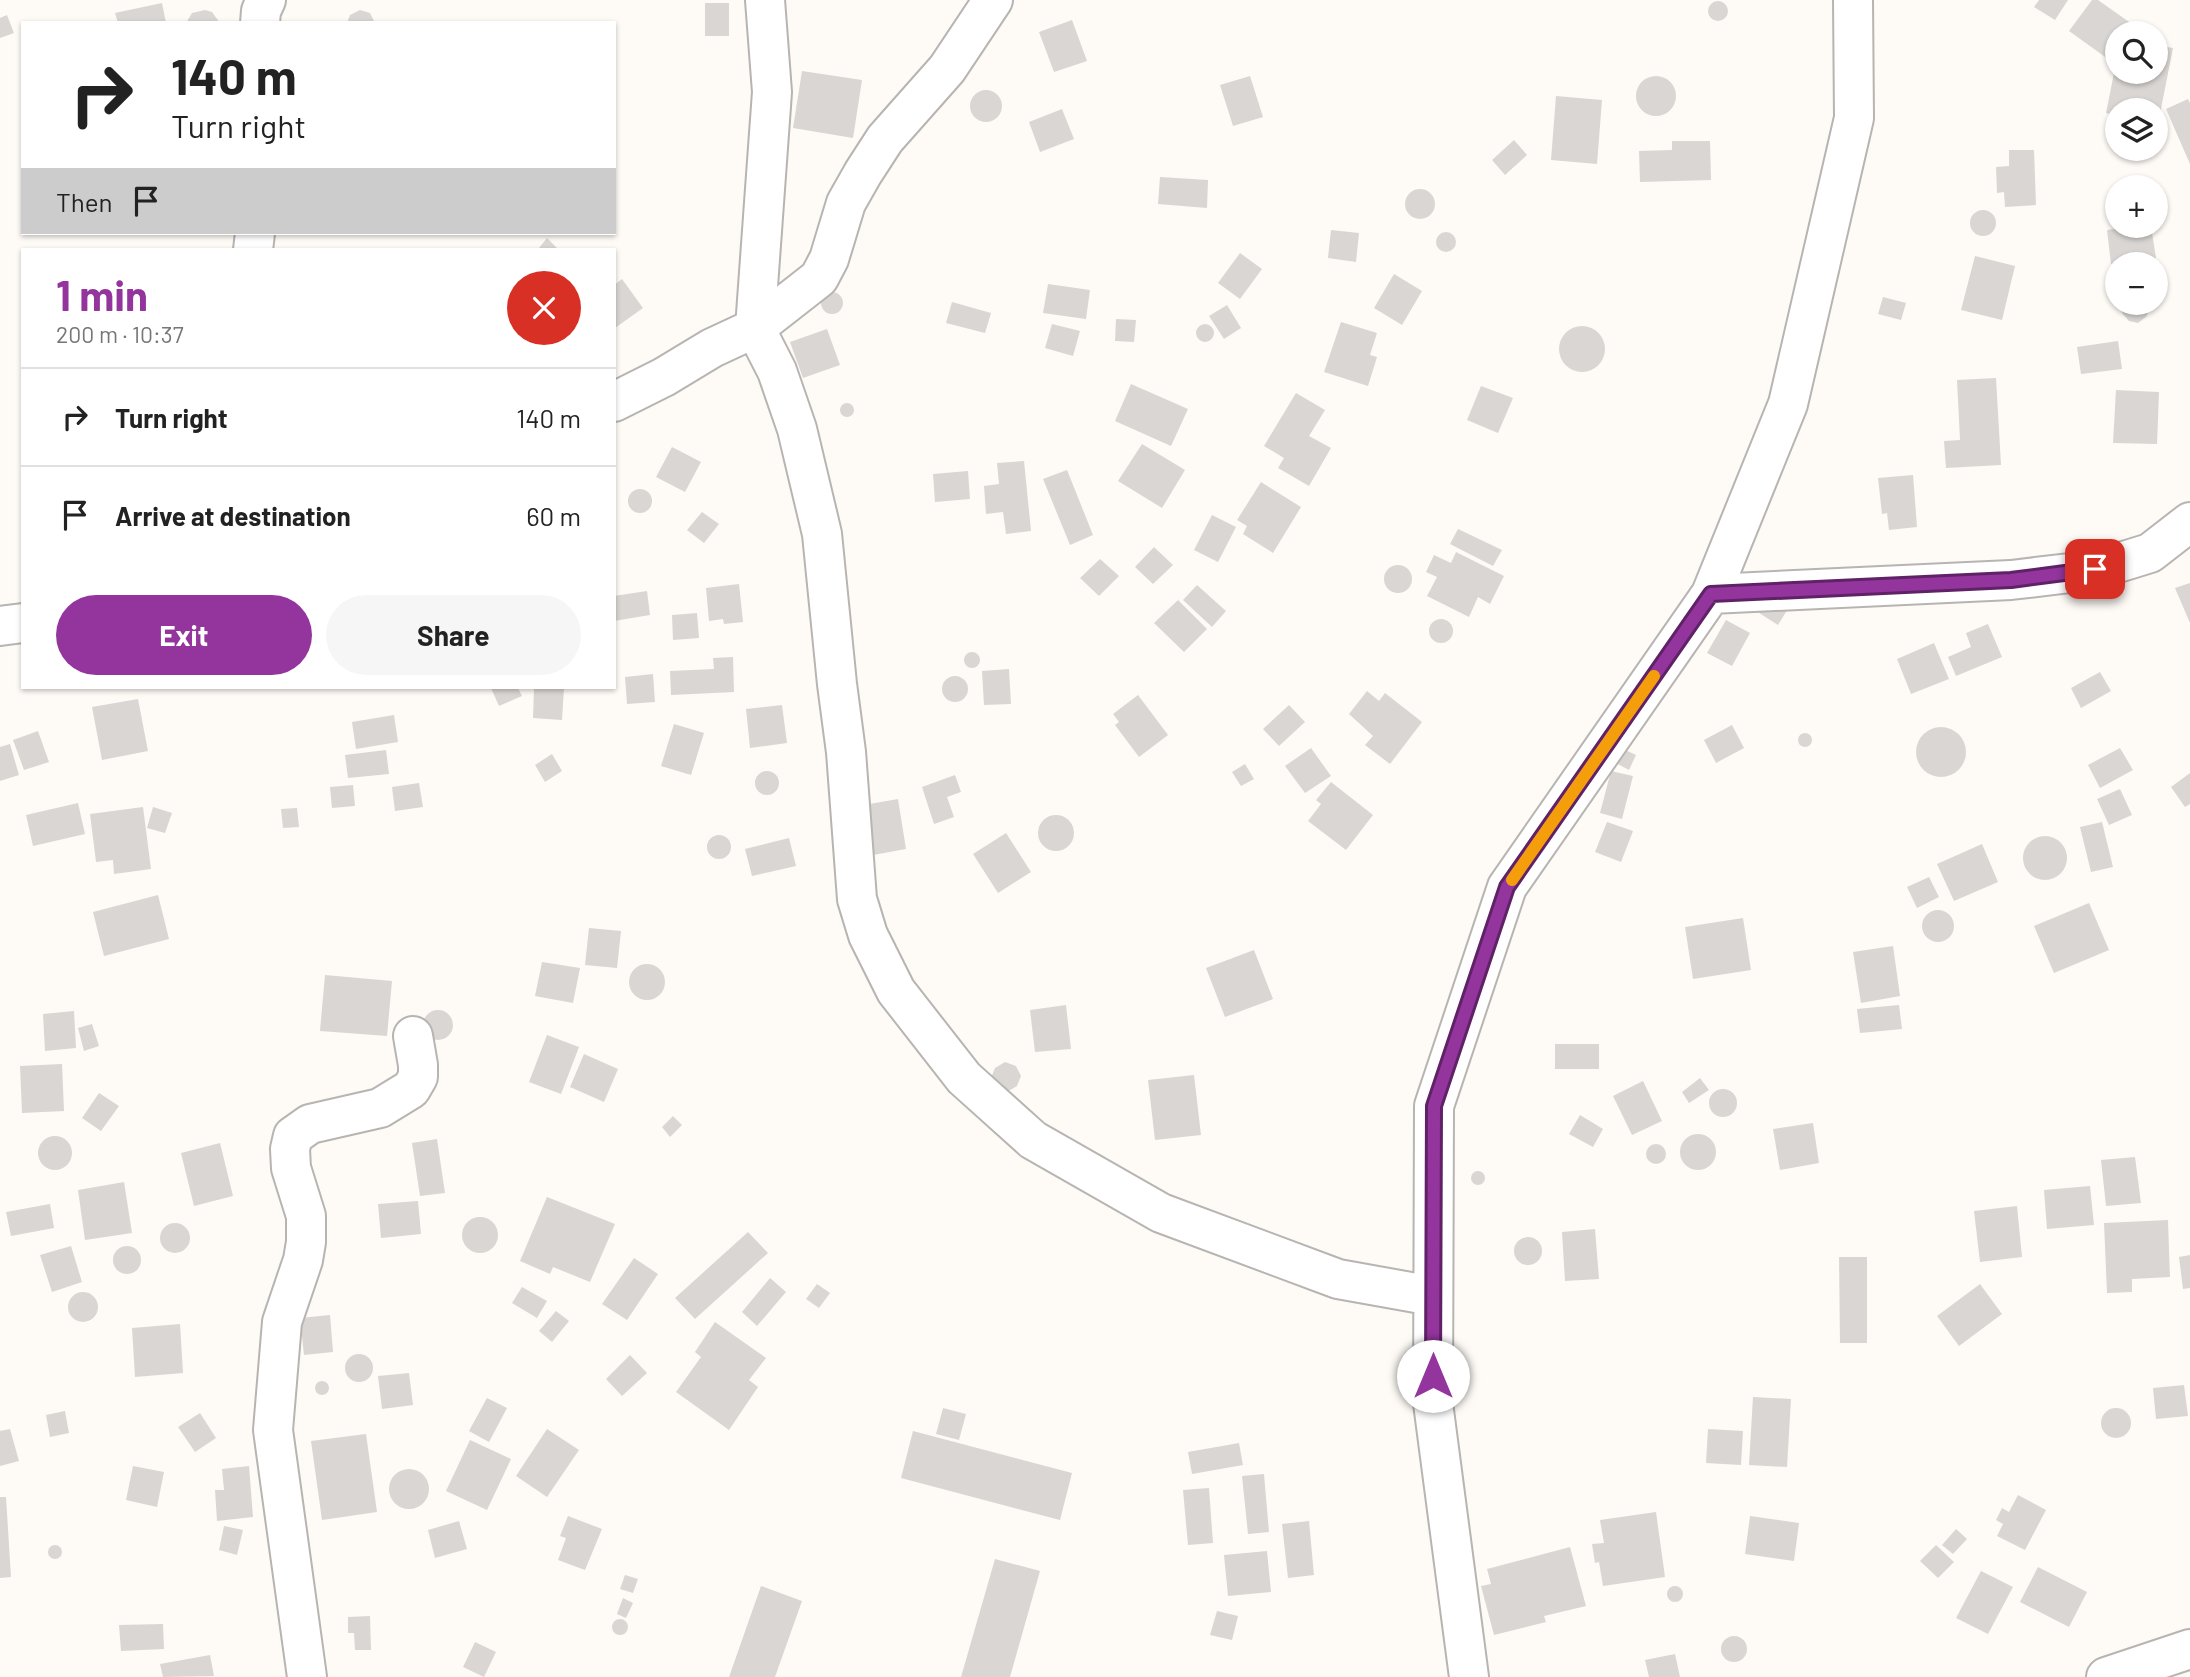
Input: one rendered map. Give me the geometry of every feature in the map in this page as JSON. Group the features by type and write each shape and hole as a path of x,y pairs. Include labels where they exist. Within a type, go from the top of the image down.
{"street":[{"path":"260,21 266,0"},
{"path":"765,0 772,92 755,328 777,371 797,429 822,534 846,752 857,899 868,935 896,991 964,1078 1033,1140 1161,1213 1338,1279 1433,1296"},
{"path":"616,401 664,377 712,348 755,328 819,278 829,259 846,203 863,173 885,139 947,69 993,0"},
{"path":"1440,1677 1467,1663 1433,1403 1434,1106 1507,887 1711,594 1788,404 1854,118 1853,0"},
{"path":"1711,594 2011,580 2095,569 2150,553 2190,522"},
{"path":"0,626 21,623"},
{"path":"307,1677 273,1430 282,1322 303,1260 306,1242 306,1216 292,1168 290,1149 293,1136 310,1124 380,1108 411,1089 418,1077 414,1036"},
{"path":"2106,1677 2190,1649"}],"building":[{"path":"2039,0 2068,0 2055,20 2034,7"},
{"path":"2092,0 2098,0 2128,21 2105,21 2105,57 2069,31"},
{"path":"1718,1 1725,4 1728,11 1725,18 1718,21 1711,18 1708,11 1711,4"},
{"path":"162,3 166,21 117,21 115,13"},
{"path":"705,3 729,3 729,36 705,36"},
{"path":"205,10 212,12 219,21 187,21 192,13"},
{"path":"360,10 370,13 374,21 348,21 350,15"},
{"path":"7,15 14,33 0,38 0,18"},
{"path":"1072,20 1087,61 1054,72 1039,32"},
{"path":"2168,47 2173,48 2168,73"},
{"path":"802,71 862,80 853,138 793,128"},
{"path":"1250,76 1263,117 1233,126 1220,85"},
{"path":"1656,76 1670,82 1676,96 1670,110 1656,116 1642,110 1636,96 1642,82"},
{"path":"2112,84 2166,84 2163,98 2109,98"},
{"path":"986,90 997,95 1002,106 997,117 986,122 975,117 970,106 975,95"},
{"path":"1556,96 1602,100 1597,164 1551,160"},
{"path":"2188,99 2190,103 2190,164 2168,114 2168,108"},
{"path":"1062,109 1074,139 1040,152 1029,122"},
{"path":"1514,140 1527,155 1505,175 1492,160"},
{"path":"1672,141 1710,141 1711,180 1640,182 1639,151 1672,150"},
{"path":"2009,150 2034,150 2036,205 2005,207 2004,192 1997,193 1996,167 2009,166"},
{"path":"1160,177 1208,180 1207,208 1158,204"},
{"path":"1420,189 1426,190 1434,198 1434,210 1426,218 1420,219 1414,218 1406,210 1405,204 1406,198 1414,190"},
{"path":"1983,210 1992,214 1996,223 1992,232 1983,236 1974,232 1970,223 1974,214"},
{"path":"1331,230 1359,233 1356,262 1328,258"},
{"path":"1442,232 1450,232 1456,242 1450,252 1442,252 1436,246 1436,238"},
{"path":"547,238 557,248 539,248"},
{"path":"2108,238 2153,238 2155,252 2110,252"},
{"path":"1240,253 1262,269 1240,299 1218,283"},
{"path":"1975,256 2015,266 2002,320 1961,310"},
{"path":"1394,274 1422,291 1402,325 1374,308"},
{"path":"622,279 643,308 616,327 616,284"},
{"path":"1048,284 1090,290 1086,319 1043,313"},
{"path":"832,292 840,295 843,303 840,311 832,314 824,311 821,303 824,295"},
{"path":"1883,297 1906,303 1901,320 1878,314"},
{"path":"952,302 991,313 985,333 946,323"},
{"path":"1227,305 1241,328 1224,339 1209,316"},
{"path":"2124,315 2147,315 2138,323 2129,321"},
{"path":"1116,319 1136,320 1134,342 1115,341"},
{"path":"1341,322 1377,333 1370,355 1377,357 1368,386 1324,372"},
{"path":"1052,324 1080,331 1073,356 1045,348"},
{"path":"1205,324 1211,327 1214,333 1211,339 1205,342 1199,339 1196,333 1199,327"},
{"path":"1582,326 1598,333 1605,349 1598,365 1582,372 1566,365 1559,349 1566,333"},
{"path":"827,329 840,365 803,378 790,342"},
{"path":"2118,341 2122,369 2081,374 2077,347"},
{"path":"1996,378 2001,465 1946,468 1944,441 1960,440 1957,380"},
{"path":"1131,384 1188,409 1171,446 1115,421"},
{"path":"1481,386 1513,398 1498,433 1467,420"},
{"path":"2116,390 2159,392 2157,444 2113,443"},
{"path":"1296,393 1325,410 1309,436 1331,448 1309,486 1278,468 1284,458 1264,446"},
{"path":"847,403 852,405 852,415 847,417 842,415 840,410 842,405"},
{"path":"1142,444 1185,470 1162,508 1118,481"},
{"path":"672,447 701,462 685,492 656,477"},
{"path":"1024,461 1031,531 1006,534 1003,512 986,514 984,486 999,484 997,463"},
{"path":"1067,470 1093,535 1070,545 1043,479"},
{"path":"968,471 970,499 935,502 933,474"},
{"path":"1913,475 1917,527 1889,530 1887,513 1882,514 1878,478"},
{"path":"1261,482 1301,507 1273,553 1243,534 1247,526 1237,520"},
{"path":"640,489 649,492 652,501 649,510 640,513 631,510 628,501 631,492"},
{"path":"702,512 719,524 704,543 687,530"},
{"path":"1212,515 1236,527 1218,562 1194,550"},
{"path":"1458,529 1502,550 1493,566 1450,544"},
{"path":"1154,547 1173,565 1153,584 1135,567"},
{"path":"1456,552 1504,576 1490,604 1478,597 1469,617 1427,596 1437,577 1426,572 1434,555 1451,563"},
{"path":"1100,559 1119,576 1099,596 1080,578"},
{"path":"1398,565 1408,569 1412,579 1408,589 1398,593 1388,589 1384,579 1388,569"},
{"path":"2190,583 2190,623 2175,588"},
{"path":"739,584 743,622 724,624 723,619 709,621 706,588"},
{"path":"1197,585 1226,611 1212,627 1183,600"},
{"path":"647,591 650,615 616,621 616,596"},
{"path":"1767,594 1789,607 1778,625 1756,611"},
{"path":"1178,600 1207,629 1184,652 1154,623"},
{"path":"697,613 699,638 673,640 672,615"},
{"path":"1441,619 1450,622 1453,631 1450,640 1441,643 1432,640 1429,631 1432,622"},
{"path":"1726,620 1750,633 1732,666 1707,653"},
{"path":"1988,624 2002,657 1956,676 1948,657 1971,647 1966,633"},
{"path":"1934,643 1949,679 1911,694 1897,659"},
{"path":"972,652 980,660 972,668 964,660"},
{"path":"733,657 734,692 671,695 670,671 714,669 713,658"},
{"path":"1009,669 1011,704 984,705 982,671"},
{"path":"2100,672 2111,691 2081,708 2071,688"},
{"path":"653,674 655,702 627,704 625,677"},
{"path":"955,676 964,680 968,689 964,698 955,702 946,698 942,689 946,680"},
{"path":"491,689 518,689 522,696 499,706"},
{"path":"534,689 564,689 562,720 533,718"},
{"path":"1367,691 1379,701 1385,693 1422,722 1390,764 1365,745 1373,736 1349,714"},
{"path":"1138,695 1168,735 1139,757 1115,725 1119,722 1113,714"},
{"path":"138,699 148,751 102,760 92,707"},
{"path":"782,705 787,743 750,748 746,709"},
{"path":"1289,705 1305,722 1279,746 1263,729"},
{"path":"394,715 398,742 356,749 352,722"},
{"path":"674,724 704,733 691,775 661,766"},
{"path":"1732,725 1744,748 1716,763 1704,740"},
{"path":"1941,727 1958,735 1966,752 1958,769 1941,777 1924,769 1916,752 1924,735"},
{"path":"38,731 49,762 24,770 13,740"},
{"path":"1802,733 1808,733 1812,740 1808,747 1802,747 1798,743 1798,737"},
{"path":"10,744 19,775 0,781 0,747"},
{"path":"1311,748 1331,776 1305,793 1285,766"},
{"path":"2120,748 2133,770 2100,788 2088,765"},
{"path":"1623,749 1636,755 1629,770 1616,763"},
{"path":"386,750 389,774 348,778 345,755"},
{"path":"552,754 562,771 545,782 535,765"},
{"path":"1245,764 1254,779 1241,786 1232,772"},
{"path":"767,771 775,775 779,783 775,791 767,795 759,791 755,783 759,775"},
{"path":"1611,771 1633,776 1622,819 1600,813"},
{"path":"2190,773 2190,804 2185,807 2171,787"},
{"path":"955,775 961,792 947,797 954,817 934,824 922,787"},
{"path":"1331,782 1373,815 1346,850 1308,821 1321,804 1316,800"},
{"path":"419,783 423,807 395,811 392,787"},
{"path":"353,785 355,806 332,808 330,787"},
{"path":"2120,789 2132,815 2109,825 2097,799"},
{"path":"898,799 906,849 873,855 864,805"},
{"path":"78,803 85,834 33,846 26,815"},
{"path":"143,807 151,869 114,874 113,860 96,862 90,814"},
{"path":"153,807 172,813 165,833 147,828"},
{"path":"297,808 299,827 283,828 281,809"},
{"path":"1056,815 1069,820 1074,833 1069,846 1056,851 1043,846 1038,833 1043,820"},
{"path":"1607,822 1633,831 1621,862 1595,852"},
{"path":"2102,822 2113,867 2091,872 2080,827"},
{"path":"1006,833 1031,872 998,893 973,854"},
{"path":"719,835 728,838 731,847 728,856 719,859 710,856 707,847 710,838"},
{"path":"2045,836 2060,843 2067,858 2060,873 2045,880 2030,873 2023,858 2030,843"},
{"path":"789,838 796,866 752,876 745,849"},
{"path":"1982,844 1998,882 1954,901 1937,864"},
{"path":"1929,877 1939,897 1917,908 1907,887"},
{"path":"158,895 169,939 104,956 93,912"},
{"path":"2089,903 2109,950 2054,973 2034,926"},
{"path":"1938,910 1949,915 1954,926 1949,937 1938,942 1927,937 1922,926 1927,915"},
{"path":"1743,918 1751,970 1693,979 1685,927"},
{"path":"589,928 621,931 617,968 585,965"},
{"path":"1893,946 1900,996 1861,1003 1853,952"},
{"path":"1254,950 1273,999 1225,1017 1206,968"},
{"path":"542,962 580,968 573,1003 535,996"},
{"path":"647,964 660,969 665,982 660,995 647,1000 634,995 629,982 634,969"},
{"path":"325,975 392,981 387,1036 320,1031"},
{"path":"1066,1005 1071,1049 1035,1052 1030,1010"},
{"path":"1899,1005 1902,1029 1860,1033 1857,1009"},
{"path":"438,1010 448,1015 453,1025 448,1035 438,1040 428,1035 423,1025 428,1015"},
{"path":"74,1011 76,1048 45,1051 43,1014"},
{"path":"92,1024 99,1046 84,1051 78,1028"},
{"path":"547,1035 579,1047 561,1094 529,1082"},
{"path":"1555,1044 1599,1044 1599,1069 1555,1069"},
{"path":"584,1054 618,1069 604,1102 570,1087"},
{"path":"1005,1062 1016,1066 1021,1076 1017,1086 1007,1092 991,1078 995,1068"},
{"path":"62,1064 64,1111 22,1113 20,1066"},
{"path":"1194,1075 1201,1135 1155,1140 1148,1080"},
{"path":"1700,1078 1709,1090 1689,1103 1682,1092"},
{"path":"1643,1081 1662,1121 1632,1135 1613,1096"},
{"path":"1723,1089 1733,1093 1737,1103 1733,1113 1723,1117 1713,1113 1709,1103 1713,1093"},
{"path":"99,1093 119,1106 101,1131 82,1118"},
{"path":"1580,1115 1603,1129 1593,1147 1569,1134"},
{"path":"673,1116 682,1125 670,1137 662,1127"},
{"path":"1813,1123 1819,1163 1780,1170 1773,1129"},
{"path":"1698,1134 1711,1139 1716,1152 1711,1165 1698,1170 1685,1165 1680,1152 1685,1139"},
{"path":"55,1136 67,1141 72,1153 67,1165 55,1170 43,1165 38,1153 43,1141"},
{"path":"437,1139 445,1193 420,1196 412,1143"},
{"path":"220,1143 233,1196 194,1206 181,1153"},
{"path":"1652,1144 1660,1144 1666,1154 1660,1164 1652,1164 1646,1158 1646,1150"},
{"path":"2135,1157 2141,1203 2106,1206 2101,1160"},
{"path":"1475,1171 1481,1171 1485,1178 1481,1185 1475,1185 1471,1181 1471,1175"},
{"path":"124,1182 132,1233 85,1240 78,1190"},
{"path":"2090,1186 2094,1225 2047,1229 2044,1190"},
{"path":"547,1197 615,1224 590,1282 553,1267 550,1274 520,1261"},
{"path":"418,1201 421,1234 381,1238 378,1204"},
{"path":"50,1204 54,1228 11,1236 6,1212"},
{"path":"2017,1206 2022,1257 1980,1262 1974,1211"},
{"path":"480,1217 493,1222 498,1235 493,1248 480,1253 467,1248 462,1235 467,1222"},
{"path":"2168,1220 2170,1277 2132,1279 2132,1292 2107,1293 2104,1223"},
{"path":"175,1223 186,1227 190,1238 186,1249 175,1253 164,1249 160,1238 164,1227"},
{"path":"1595,1229 1599,1279 1565,1281 1562,1232"},
{"path":"748,1232 768,1253 695,1319 675,1298"},
{"path":"1528,1237 1538,1241 1542,1251 1538,1261 1528,1265 1518,1261 1514,1251 1518,1241"},
{"path":"71,1246 82,1282 52,1292 40,1255"},
{"path":"127,1246 137,1250 141,1260 137,1270 127,1274 117,1270 113,1260 117,1250"},
{"path":"2190,1255 2190,1288 2183,1289 2179,1257"},
{"path":"1839,1257 1867,1257 1867,1343 1840,1343"},
{"path":"634,1258 658,1274 627,1320 602,1304"},
{"path":"770,1278 786,1292 757,1326 742,1312"},
{"path":"817,1284 830,1293 819,1308 806,1299"},
{"path":"1980,1284 2002,1314 1959,1346 1937,1316"},
{"path":"522,1287 547,1301 537,1318 512,1303"},
{"path":"83,1292 94,1296 98,1307 94,1318 83,1322 72,1318 68,1307 72,1296"},
{"path":"556,1311 569,1321 552,1342 539,1331"},
{"path":"330,1315 333,1352 304,1355 300,1318"},
{"path":"715,1322 766,1358 749,1380 758,1387 729,1430 676,1392 701,1357 695,1352"},
{"path":"180,1324 183,1373 135,1377 132,1328"},
{"path":"359,1354 369,1358 373,1368 369,1378 359,1382 349,1378 345,1368 349,1358"},
{"path":"630,1355 647,1373 622,1396 606,1379"},
{"path":"409,1373 413,1405 382,1409 378,1376"},
{"path":"319,1381 325,1381 329,1388 325,1395 319,1395 315,1391 315,1385"},
{"path":"2184,1385 2188,1416 2156,1419 2153,1388"},
{"path":"1753,1397 1791,1399 1787,1467 1749,1465"},
{"path":"487,1398 507,1408 489,1442 469,1431"},
{"path":"943,1408 966,1414 959,1440 936,1434"},
{"path":"2116,1408 2122,1409 2130,1417 2130,1429 2122,1437 2116,1438 2110,1437 2102,1429 2101,1423 2102,1417 2110,1409"},
{"path":"65,1411 69,1433 50,1437 46,1415"},
{"path":"200,1413 216,1438 195,1452 178,1427"},
{"path":"10,1429 19,1461 0,1466 0,1431"},
{"path":"547,1429 579,1450 547,1497 516,1476"},
{"path":"1708,1429 1743,1431 1741,1465 1706,1463"},
{"path":"913,1431 1072,1473 1060,1520 901,1478"},
{"path":"366,1434 377,1512 322,1520 311,1441"},
{"path":"470,1440 511,1459 487,1510 446,1491"},
{"path":"1239,1443 1243,1465 1192,1474 1188,1452"},
{"path":"133,1466 164,1472 157,1507 126,1500"},
{"path":"249,1466 253,1517 217,1521 215,1490 224,1490 222,1469"},
{"path":"409,1469 423,1475 429,1489 423,1503 409,1509 395,1503 389,1489 395,1475"},
{"path":"1264,1474 1269,1532 1248,1534 1242,1476"},
{"path":"1209,1488 1213,1543 1188,1545 1183,1490"},
{"path":"2018,1495 2046,1510 2025,1550 1997,1536 2003,1524 1996,1520 2002,1508 2009,1512"},
{"path":"0,1497 6,1497 11,1577 0,1578"},
{"path":"1656,1512 1665,1577 1603,1586 1599,1562 1595,1563 1592,1544 1604,1543 1600,1520"},
{"path":"568,1516 602,1529 585,1570 558,1560 566,1538 560,1536"},
{"path":"1750,1516 1799,1523 1794,1561 1745,1554"},
{"path":"459,1521 467,1549 435,1558 428,1530"},
{"path":"1309,1521 1314,1575 1288,1578 1282,1524"},
{"path":"224,1526 243,1530 237,1555 219,1550"},
{"path":"1956,1529 1967,1539 1953,1554 1942,1545"},
{"path":"52,1545 58,1545 62,1552 58,1559 52,1559 48,1555 48,1549"},
{"path":"1936,1545 1954,1562 1938,1578 1920,1561"},
{"path":"1570,1547 1586,1606 1544,1616 1546,1622 1494,1635 1481,1586 1491,1584 1487,1569"},
{"path":"1267,1551 1271,1592 1228,1596 1224,1555"},
{"path":"995,1559 1040,1571 1010,1677 961,1677"},
{"path":"2038,1567 2087,1592 2069,1627 2020,1602"},
{"path":"1981,1571 2013,1587 1988,1634 1956,1618"},
{"path":"625,1575 638,1579 633,1593 620,1589"},
{"path":"761,1586 802,1601 775,1677 729,1677"},
{"path":"1675,1586 1683,1594 1675,1602 1667,1594"},
{"path":"623,1598 633,1603 626,1618 617,1614"},
{"path":"1217,1611 1238,1616 1232,1640 1210,1635"},
{"path":"370,1616 371,1650 355,1650 354,1633 348,1633 348,1617"},
{"path":"620,1619 626,1621 626,1633 620,1635 614,1633 612,1627 614,1621"},
{"path":"163,1624 164,1649 121,1651 119,1625"},
{"path":"1734,1636 1743,1640 1747,1649 1743,1658 1734,1662 1725,1658 1721,1649 1725,1640"},
{"path":"475,1642 496,1652 484,1677 463,1667"},
{"path":"1675,1654 1680,1677 1649,1677 1645,1660"},
{"path":"210,1655 214,1676 163,1677 160,1664"}],"slow traffic":[{"path":"1512,880 1654,676"}],"route":[{"path":"1433,1376 1434,1106 1507,887 1711,594 2011,580 2095,569"}]}
